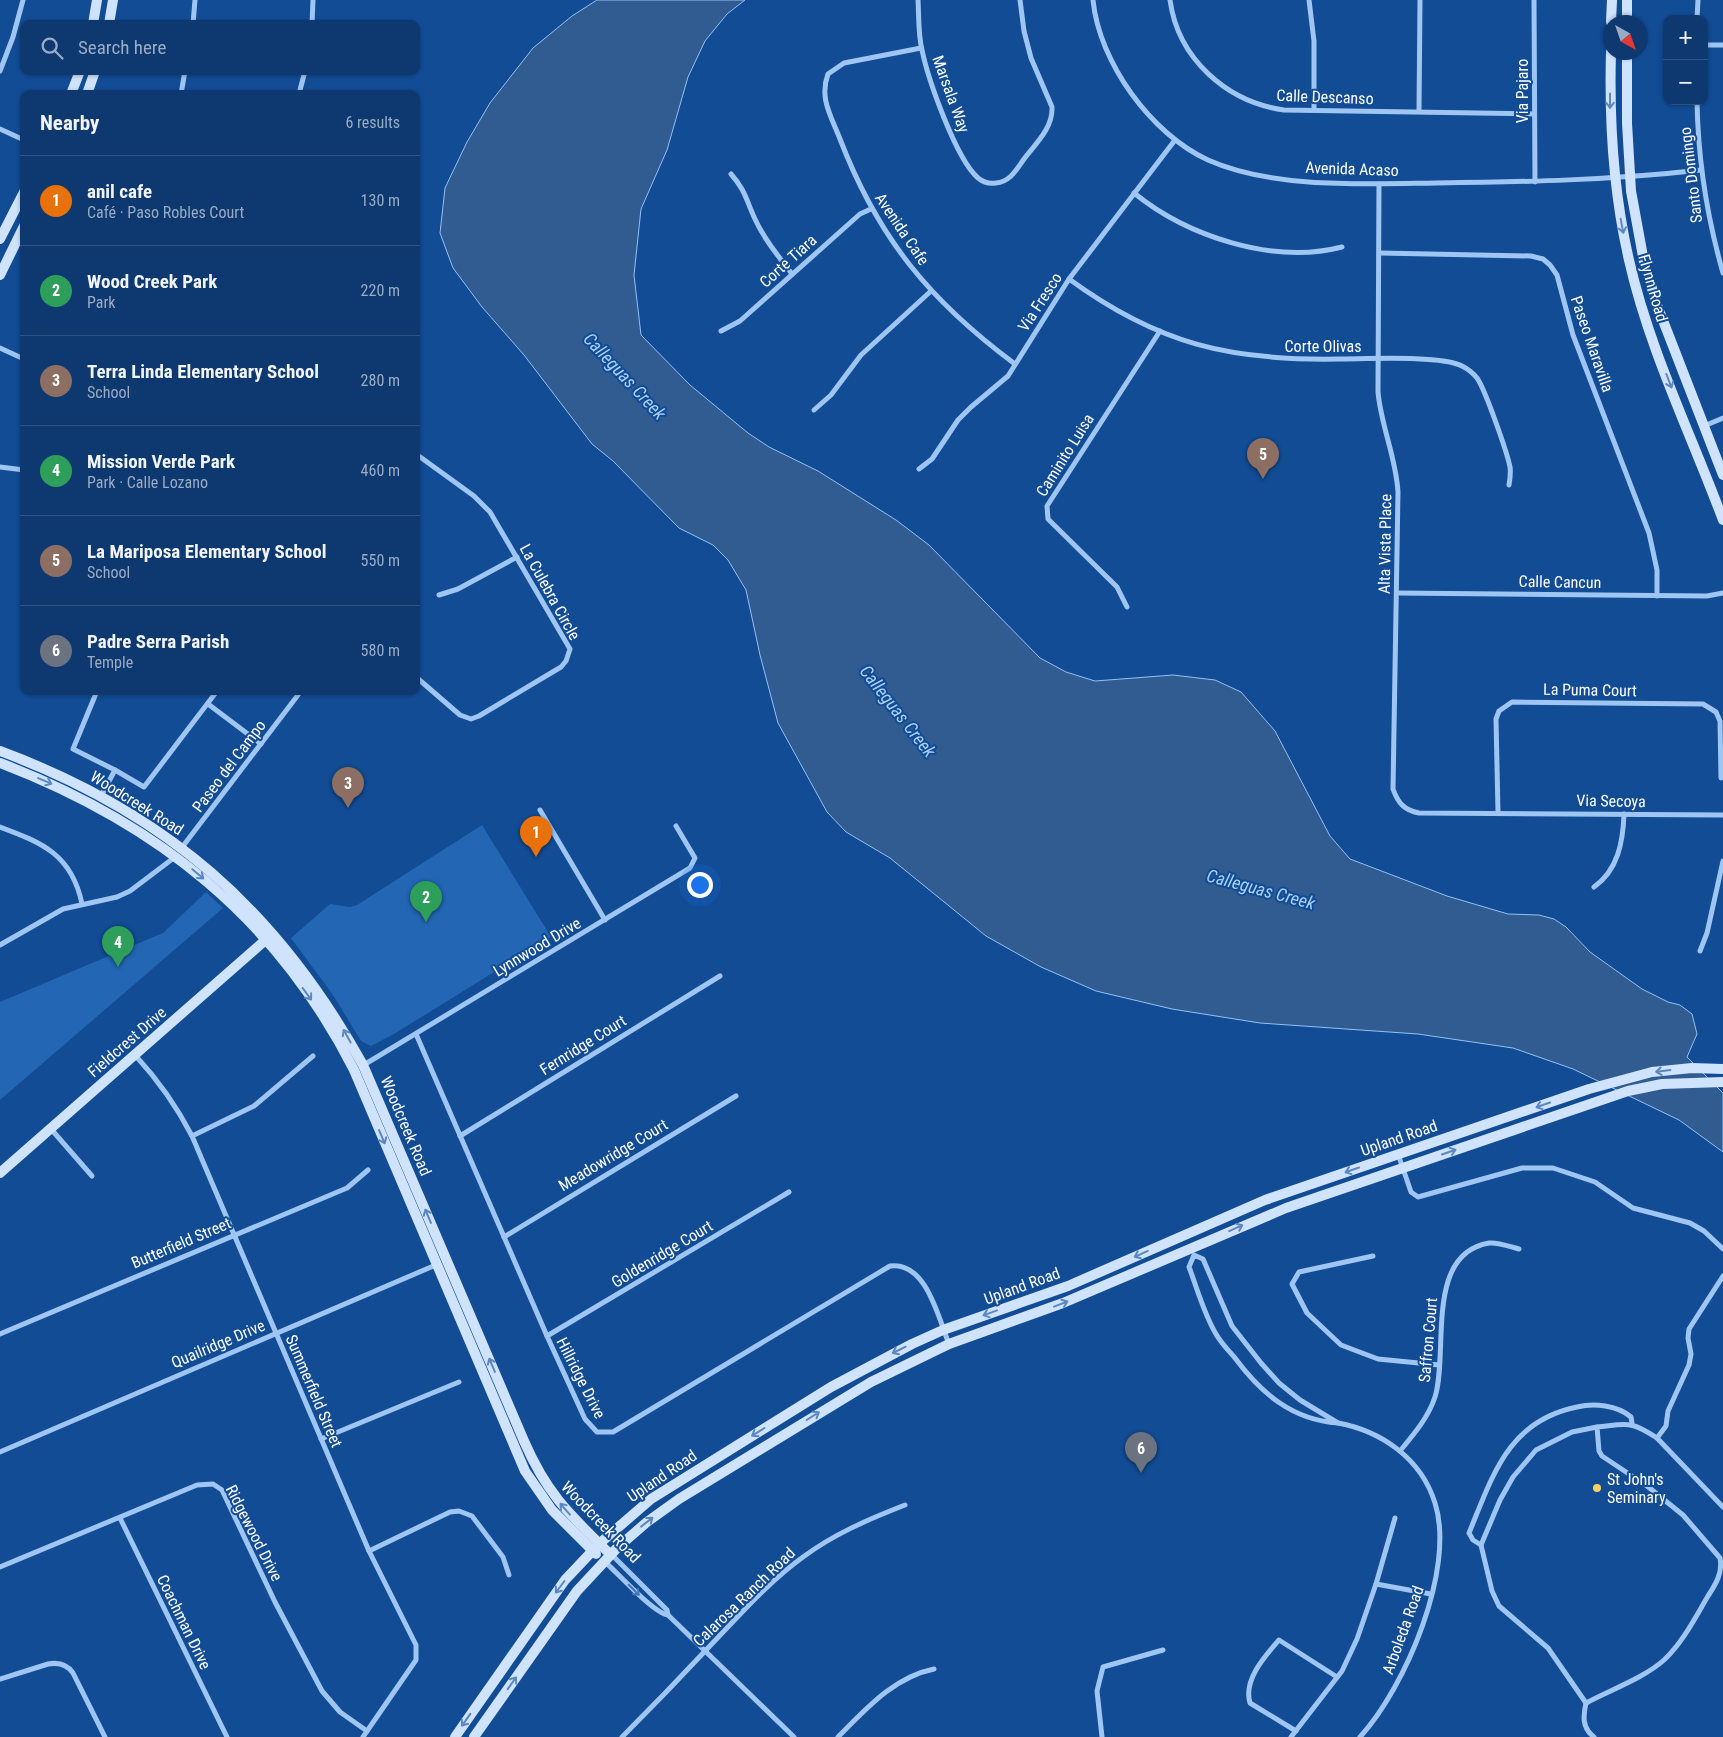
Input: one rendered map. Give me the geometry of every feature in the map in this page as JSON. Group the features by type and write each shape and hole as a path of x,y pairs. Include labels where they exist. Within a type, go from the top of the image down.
{"main road":[{"path":"93,20 97,0"},
{"path":"110,20 113,0"},
{"path":"1611,15 1612,0"},
{"path":"1627,0 1627,15"},
{"name":"Flynn Road","path":"1611,60 1610,104 1615,178 1629,261 1642,310 1723,520"},
{"name":"Flynn Road","path":"1627,60 1627,123 1630,177 1644,262 1657,305 1723,476"},
{"path":"73,90 78,75"},
{"path":"88,90 94,75"},
{"path":"0,239 20,200"},
{"path":"0,275 20,234"},
{"name":"Woodcreek Road","path":"0,751 53,772 98,800"},
{"name":"Woodcreek Road","path":"0,763 130,812 179,852 230,888 330,1008 358,1068 442,1263 542,1479 568,1514 607,1557"},
{"name":"Fieldcrest Drive","path":"0,1173 270,936"},
{"name":"Upland Road","path":"454,1737 550,1600 596,1547 645,1504 848,1377 943,1330 1068,1286 1265,1200 1589,1089 1652,1072 1711,1068 1723,1069"},
{"name":"Upland Road","path":"474,1737 562,1612 607,1557 647,1522 726,1470 871,1382 949,1344 1062,1303 1247,1223 1403,1168 1602,1099 1662,1084 1722,1082"}],"street":[{"path":"0,71 24,0"},
{"path":"193,20 195,0"},
{"path":"312,20 313,0"},
{"name":"Marsala Way","path":"918,0 921,48 939,106 952,136 972,171 981,180 989,183 1002,182 1013,175 1046,130 1052,115 1052,107 1031,58 1024,31 1020,0"},
{"name":"Avenida Acaso","path":"1093,0 1100,33 1108,56 1134,98 1176,140 1209,160 1266,177 1379,184 1534,182 1630,177 1701,170"},
{"name":"Calle Descanso","path":"1170,0 1172,14 1186,46 1204,70 1229,91 1246,100 1271,108 1534,114"},
{"path":"1309,0 1314,41 1314,110"},
{"path":"1419,111 1420,0"},
{"name":"Via Pajaro","path":"1534,0 1534,182"},
{"path":"1697,15 1698,0"},
{"path":"1708,45 1723,45"},
{"name":"Avenida Cafe","path":"921,48 844,63 828,74 823,95 850,164 871,209 891,240 931,291 962,322 1016,364"},
{"path":"182,90 184,75"},
{"path":"301,90 304,75"},
{"name":"Santo Domingo","path":"1697,105 1701,170 1710,228 1723,273"},
{"path":"0,129 20,138"},
{"name":"Via Fresco","path":"918,468 932,460 958,420 971,407 997,387 1016,364 1070,279 1176,140"},
{"path":"731,174 743,188 754,218 765,238 792,274"},
{"name":"Alta Vista Place","path":"1379,184 1379,407 1398,480 1393,789 1396,799 1406,809 1419,813 1498,812"},
{"path":"1134,193 1153,208 1180,223 1237,243 1287,251 1326,251 1342,247"},
{"name":"Corte Tiara","path":"721,331 740,321 860,214 871,209"},
{"name":"Paseo Maravilla","path":"1380,252 1531,256 1543,259 1550,265 1556,276 1573,335 1649,533 1657,570 1658,596"},
{"name":"Corte Olivas","path":"1070,279 1117,312 1160,331 1209,349 1252,356 1306,360 1378,358 1455,363 1470,372 1481,386 1509,461 1510,477 1508,485"},
{"path":"814,410 830,395 861,356 931,291"},
{"name":"Caminito Luisa","path":"1127,607 1117,587 1048,519 1047,506 1160,331"},
{"path":"0,348 20,357"},
{"path":"1704,426 1723,418"},
{"name":"La Culebra Circle","path":"420,457 442,471 482,503 498,524 570,649 566,661 561,667 471,719 460,715 420,680"},
{"path":"0,467 20,470"},
{"path":"439,595 458,589 517,557"},
{"name":"Calle Cancun","path":"1397,593 1708,596 1723,593"},
{"path":"95,695 73,749 144,787 214,695"},
{"name":"Paseo del Campo","path":"0,945 63,909 117,897 130,891 179,852 298,695"},
{"name":"La Puma Court","path":"1498,812 1496,719 1499,711 1512,702 1703,704 1716,712 1720,721 1721,778"},
{"path":"208,704 261,744"},
{"path":"98,800 115,770"},
{"path":"540,810 605,920"},
{"name":"Via Secoya","path":"1498,812 1723,815"},
{"path":"1594,887 1604,880 1614,867 1624,828 1624,814"},
{"path":"0,826 43,845 59,858 73,876 79,889 82,904"},
{"name":"Lynnwood Drive","path":"358,1068 690,868 695,858 693,852 676,826"},
{"path":"1700,952 1707,933 1723,861"},
{"name":"Fernridge Court","path":"460,1136 720,976"},
{"name":"Hillridge Drive","path":"416,1034 546,1336 585,1419 592,1429 602,1434 613,1432 890,1266 900,1265 915,1274 929,1294 949,1344"},
{"name":"Summerfield Street","path":"134,1055 159,1082 177,1108 192,1136 369,1551 416,1645 418,1656 363,1737"},
{"path":"192,1136 254,1106 313,1056"},
{"name":"Meadowridge Court","path":"504,1237 736,1096"},
{"path":"50,1129 92,1176"},
{"path":"1398,1154 1411,1192 1418,1197 1522,1168 1538,1167 1576,1173 1611,1191 1621,1200 1645,1213 1690,1223 1704,1231 1723,1249"},
{"name":"Butterfield Street","path":"0,1334 347,1188 368,1170"},
{"name":"Goldenridge Court","path":"546,1336 789,1192"},
{"name":"Saffron Court","path":"1400,1451 1423,1423 1435,1396 1444,1294 1455,1265 1471,1250 1491,1243 1519,1248"},
{"name":"Arboleda Road","path":"1338,1423 1300,1400 1279,1383 1260,1363 1232,1326 1204,1259 1194,1255 1189,1267 1216,1334 1248,1376 1270,1397 1292,1412 1319,1422 1338,1423 1373,1432 1394,1445 1424,1480 1435,1502 1440,1530 1431,1594 1410,1657 1394,1690 1380,1712 1360,1737"},
{"path":"1373,1256 1299,1272 1292,1284 1307,1313 1341,1345 1378,1359 1439,1365"},
{"name":"Quailridge Drive","path":"0,1452 442,1263"},
{"path":"1656,1438 1666,1426 1668,1411 1692,1354 1688,1338 1690,1330 1723,1276"},
{"path":"320,1438 459,1382"},
{"path":"1481,1545 1473,1540 1469,1533 1495,1472 1514,1441 1528,1428 1539,1420 1572,1408 1590,1404 1623,1411 1631,1417 1632,1424"},
{"path":"1594,1737 1585,1727 1583,1717 1586,1703 1548,1648 1499,1606 1492,1590 1481,1545 1500,1500 1513,1477 1536,1450 1572,1432 1632,1424 1656,1438 1723,1507"},
{"path":"1586,1703 1652,1668 1671,1653 1687,1633 1720,1576 1722,1564 1720,1558 1683,1515 1647,1486 1602,1456 1599,1451 1597,1428"},
{"name":"Ridgewood Drive","path":"0,1568 204,1483 218,1486 275,1602 322,1690 340,1712 367,1731"},
{"name":"Calarosa Ranch Road","path":"622,1737 758,1596 804,1556 868,1519 905,1505"},
{"path":"369,1551 450,1512 459,1511 472,1516 477,1521 503,1557 509,1575"},
{"name":"Coachman Drive","path":"120,1518 227,1737"},
{"path":"1291,1737 1337,1677 1357,1639 1376,1584 1395,1518"},
{"name":"Woodcreek Road","path":"607,1557 644,1599 662,1614 668,1615"},
{"name":"Woodcreek Road","path":"607,1557 667,1610 668,1615 794,1737"},
{"path":"1376,1584 1431,1594"},
{"path":"1296,1731 1250,1703 1248,1696 1250,1683 1264,1657 1279,1640 1337,1677"},
{"path":"1102,1737 1097,1691 1103,1667 1163,1650"},
{"path":"0,1679 55,1663 66,1666 73,1673 105,1737"},
{"path":"838,1737 896,1684 916,1674 934,1669"}],"shaded area":[{"path":"482,825 551,937 394,1034 371,1046 361,1041 333,995 291,938 330,904 350,907 357,905"},
{"path":"206,892 223,908 0,1100 0,1002 163,933"}],"water":[{"name":"Calleguas Creek","path":"597,0 745,0 727,14 705,41 688,77 667,150 641,209 634,275 641,335 690,385 748,433 769,447 818,471 896,520 929,545 1040,658 1066,672 1095,681 1173,675 1215,680 1241,692 1275,731 1330,836 1350,859 1447,896 1508,914 1539,915 1554,919 1566,927 1590,952 1642,989 1668,1002 1680,1005 1692,1014 1697,1034 1687,1057 1723,1093 1723,1152 1679,1120 1573,1069 1513,1048 1418,1034 1260,1023 1172,1009 1096,991 1041,967 986,936 890,858 846,832 827,812 778,723 760,655 746,590 728,560 713,545 679,528 613,461 592,444 524,355 482,307 453,268 440,233 445,188 467,142 490,103 533,48 572,16"}],"place":[{"name":"La Mariposa Elementary School","path":"1263,479"},
{"name":"Terra Linda Elementary School","path":"348,808"},
{"name":"anil cafe","path":"536,857"},
{"name":"Wood Creek Park","path":"426,922"},
{"name":"Mission Verde Park","path":"118,967"},
{"name":"Padre Serra Parish","path":"1141,1473"},
{"name":"St John's Seminary","path":"1597,1488"}]}
